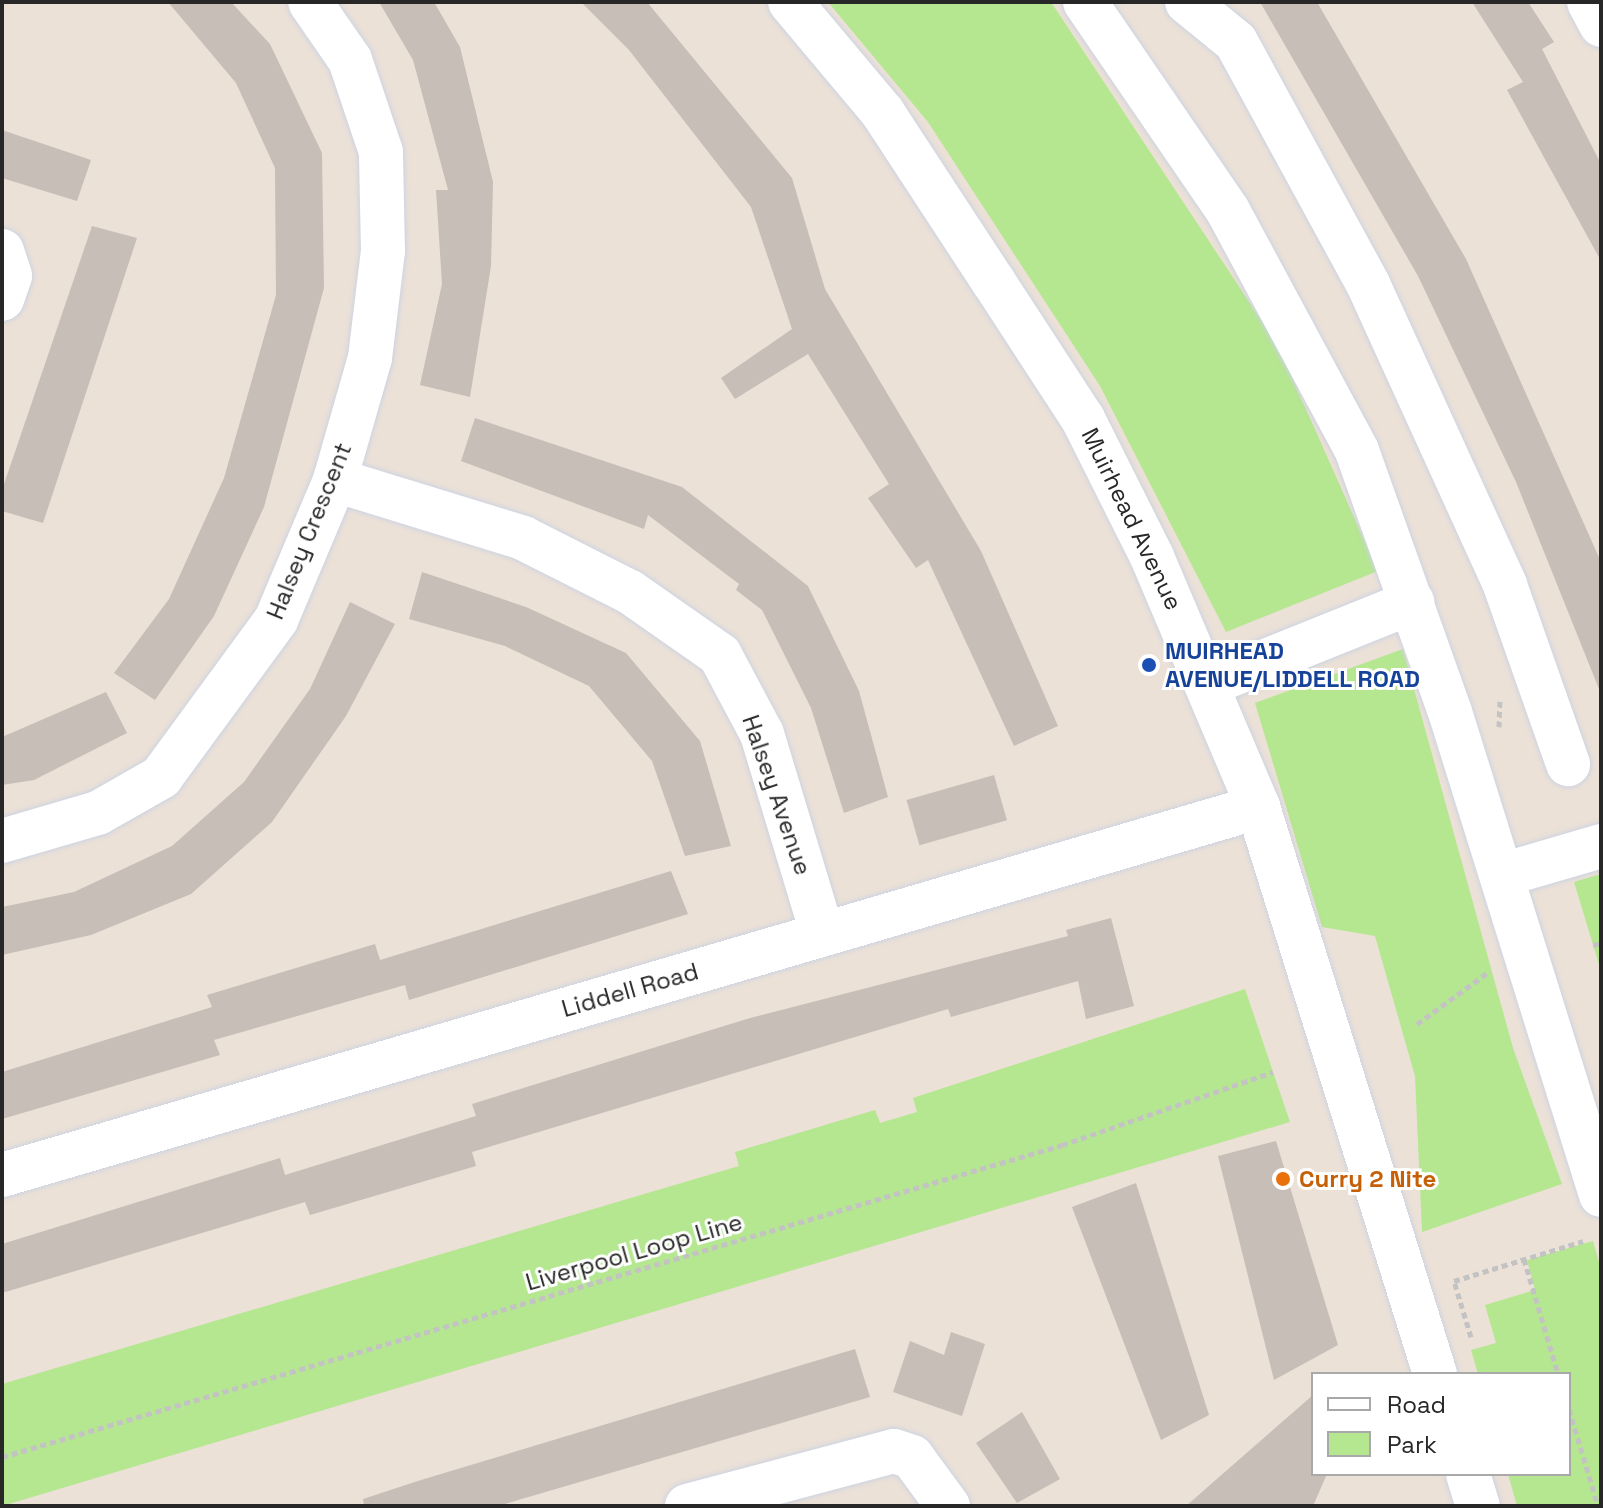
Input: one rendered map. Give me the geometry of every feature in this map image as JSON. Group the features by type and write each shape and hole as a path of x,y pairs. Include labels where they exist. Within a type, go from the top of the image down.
{"street":[{"name":"Halsey Crescent","path":"2,841 98,813 161,777 276,620 335,480 370,358 383,251 381,152 350,60 310,2"},
{"name":"Muirhead Avenue","path":"790,2 883,113 1083,419 1211,683 1258,807 1434,1372"},
{"path":"1085,2 1228,211 1357,451 1412,602 1502,875 1601,1195"},
{"path":"1187,2 1236,42 1368,284 1505,585 1568,764"},
{"path":"1589,2 1601,25"},
{"path":"2,251 10,276 2,299"},
{"name":"Halsey Avenue","path":"335,480 523,538 630,592 720,655 762,734 822,933"},
{"path":"1211,683 1412,602"},
{"name":"Liddell Road","path":"2,1175 1258,807"},
{"path":"1502,875 1601,846"},
{"path":"687,1506 894,1451 912,1457 948,1506"},
{"path":"1469,1476 1478,1506"}],"path":[{"path":"1499,741 1501,694"},
{"path":"1593,945 1601,943"},
{"path":"1417,1024 1491,971"},
{"name":"Liverpool Loop Line","path":"2,1457 1062,1145 1273,1072"},
{"path":"1471,1337 1454,1281 1583,1241"},
{"path":"1524,1259 1557,1372"},
{"path":"1571,1416 1598,1506"}],"green space":[{"path":"828,2 1051,2 1277,344 1378,571 1226,632 1100,386 928,122"},
{"path":"1403,649 1513,1048 1562,1184 1422,1232 1415,1076 1375,936 1322,927 1255,703"},
{"path":"1601,874 1601,971 1574,882"},
{"path":"1245,989 1290,1122 2,1506 2,1384 739,1166 735,1152 875,1110 880,1123 917,1112 913,1098"},
{"path":"1593,1241 1601,1269 1601,1506 1517,1506 1509,1476 1571,1476 1571,1372 1477,1372 1471,1350 1496,1343 1485,1305 1535,1290 1527,1260"}],"building":[{"path":"168,2 231,2 270,44 322,153 324,288 264,507 214,616 155,700 114,673 169,599 224,478 276,295 275,168 236,83"},
{"path":"379,2 434,2 460,47 493,182 491,266 470,397 420,385 442,284 436,190 448,190 413,60"},
{"path":"581,2 647,2 792,178 825,289 981,551 1058,726 1014,746 928,560 916,568 868,498 889,484 808,354 735,399 721,378 792,329 751,207 629,50"},
{"path":"1260,2 1317,2 1466,259 1601,562 1601,694 1516,482 1418,276"},
{"path":"1472,2 1528,2 1554,42 1542,49 1601,164 1601,261 1507,90 1523,82"},
{"path":"2,130 91,160 77,201 2,178"},
{"path":"92,226 137,238 43,523 2,511 2,490"},
{"path":"475,418 682,487 808,586 859,691 888,797 844,813 811,708 762,610 736,590 739,584 648,515 644,529 461,461"},
{"path":"422,572 526,607 626,653 700,741 731,846 685,856 652,761 589,686 505,646 409,619"},
{"path":"350,602 395,624 346,716 272,822 191,894 91,935 2,955 2,907 74,892 172,846 244,782 310,689"},
{"path":"106,692 127,733 34,780 2,785 2,737"},
{"path":"994,775 1007,820 919,845 907,800"},
{"path":"671,871 688,914 409,1000 405,985 214,1040 220,1055 2,1119 2,1072 212,1007 207,995 375,944 380,960"},
{"path":"1111,918 1134,1006 1086,1019 1078,981 951,1017 948,1009 472,1152 476,1166 310,1215 305,1202 2,1293 2,1244 280,1158 285,1175 476,1116 472,1104 750,1018 1068,936 1066,930"},
{"path":"1276,1141 1338,1345 1274,1380 1218,1156"},
{"path":"1136,1183 1209,1415 1161,1440 1072,1207"},
{"path":"951,1332 985,1344 962,1416 893,1392 910,1341 944,1355"},
{"path":"855,1349 870,1397 498,1506 364,1506 363,1499 421,1480"},
{"path":"1311,1397 1311,1476 1326,1476 1313,1506 1186,1506"},
{"path":"1022,1412 1060,1479 1017,1503 976,1443"}],"place":[{"name":"MUIRHEAD AVENUE/LIDDELL ROAD","path":"1149,665"},
{"name":"Curry 2 Nite","path":"1283,1179"}]}
